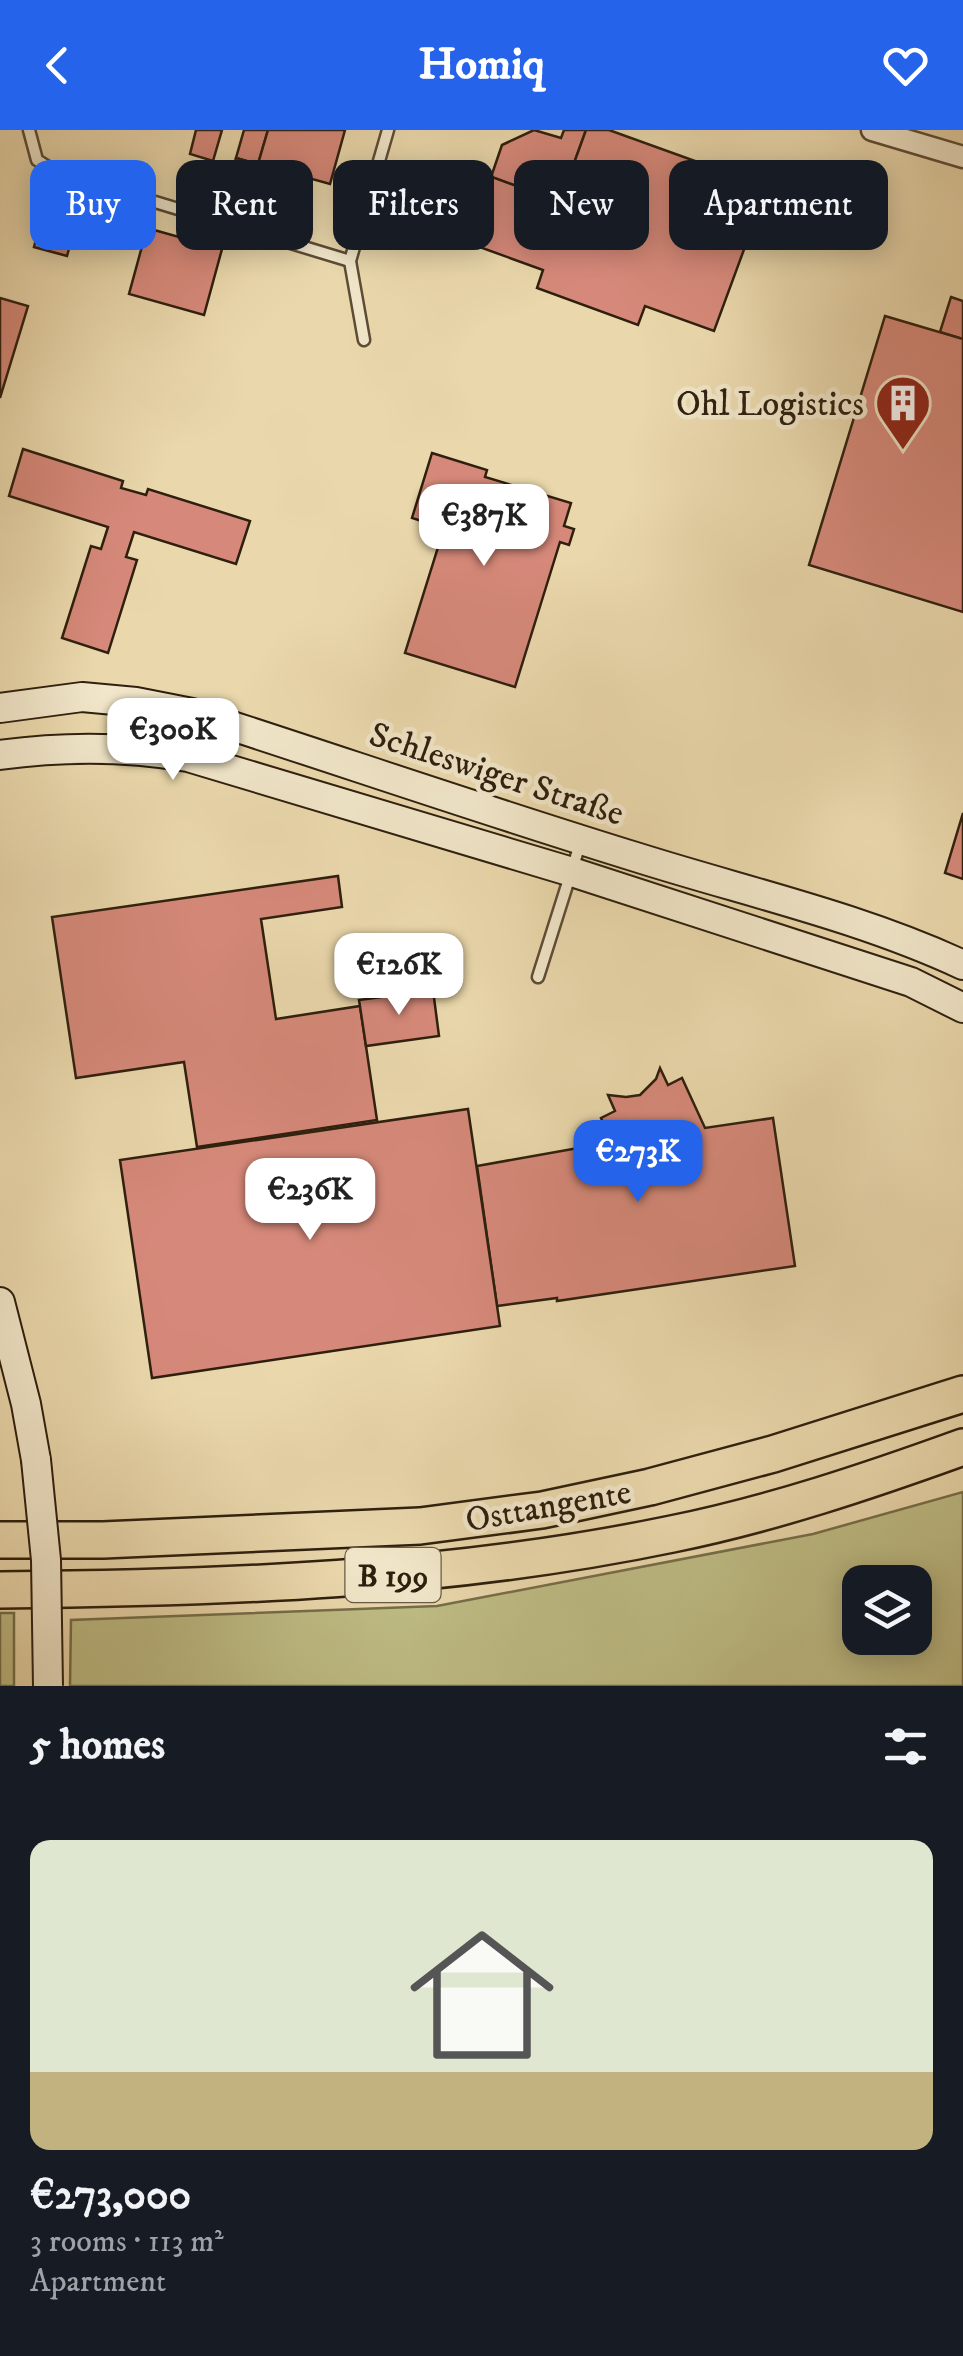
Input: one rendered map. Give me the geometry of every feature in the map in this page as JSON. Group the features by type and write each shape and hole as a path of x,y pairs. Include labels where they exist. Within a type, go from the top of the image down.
{"highway":[{"name":"Osttangente","path":"0,1540 103,1540 420,1526 542,1510 650,1487 773,1454 963,1394"},
{"name":"Osttangente","path":"0,1590 114,1589 419,1574 553,1556 676,1534 780,1507 963,1447"}],"main road":[{"name":"Schleswiger Straße","path":"0,708 82,698 136,702 192,713 582,840 823,912 926,947 963,965"},
{"name":"Schleswiger Straße","path":"0,755 87,746 138,748 188,756 572,872 910,982 963,1008"},
{"path":"0,1302 36,1460 46,1560 48,1686"}],"street":[{"path":"872,130 963,157"}],"lane":[{"path":"29,130 37,160 56,172 350,261"},
{"path":"364,340 350,261 388,130"},
{"path":"538,976 582,840"}],"shaded area":[{"path":"963,1492 963,1686 70,1686 71,1620 437,1606 813,1534"},
{"path":"0,1613 14,1613 14,1686 0,1686"}],"building":[{"path":"196,130 222,130 213,160 190,154"},
{"path":"244,130 268,130 259,160 236,158"},
{"path":"268,130 345,130 337,160 333,160 330,184 313,179 313,160 259,160"},
{"path":"534,130 561,138 564,130 586,130 575,160 514,160 514,185 494,178 502,145"},
{"path":"586,130 609,130 692,160 669,160 669,250 744,250 714,331 645,306 638,325 537,288 543,270 488,250 494,250 494,178 514,185 514,250 649,250 649,160 575,160"},
{"path":"156,231 176,236 176,250 222,250 204,315 129,294 141,250 156,250"},
{"path":"45,250 69,250 67,256"},
{"path":"951,297 963,301 963,339 940,332"},
{"path":"0,298 28,306 0,398"},
{"name":"Ohl Logistics","path":"885,316 963,339 963,612 809,565"},
{"path":"23,449 123,481 121,488 146,495 148,489 250,521 236,564 134,532 126,557 137,560 108,653 62,638 91,546 101,549 108,527 9,496"},
{"path":"432,453 487,470 485,477 571,503 564,526 574,529 569,545 560,542 515,687 405,653 444,528 412,518"},
{"path":"963,813 963,879 945,873"},
{"path":"338,876 342,907 261,919 276,1019 360,1006 377,1120 197,1147 184,1062 76,1078 52,917"},
{"path":"433,990 439,1036 366,1046 359,1000"},
{"path":"660,1068 668,1085 682,1078 705,1128 773,1118 795,1266 557,1301 497,1306 477,1166 612,1142 601,1118 615,1111 608,1095 640,1095 656,1079"},
{"path":"468,1109 500,1326 152,1378 120,1160"}],"place":[{"name":"Ohl Logistics","path":"903,452"}]}
